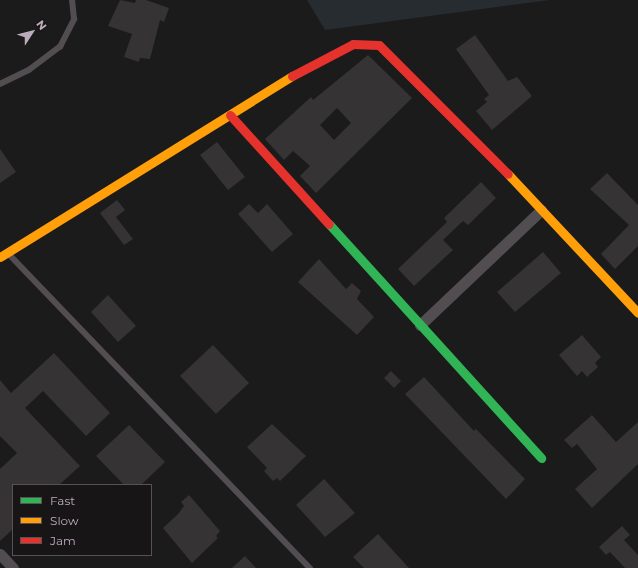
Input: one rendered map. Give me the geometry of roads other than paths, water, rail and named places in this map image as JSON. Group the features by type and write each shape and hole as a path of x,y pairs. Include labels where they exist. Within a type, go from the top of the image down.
{"street":[{"path":"4,254 318,60 353,44 379,45 464,128 638,313"},
{"path":"230,115 541,458"},
{"path":"420,325 541,210"},
{"path":"0,554 13,568"}],"lane":[{"path":"0,84 29,70 60,47 74,19 72,0"},
{"path":"4,254 310,568"}]}
